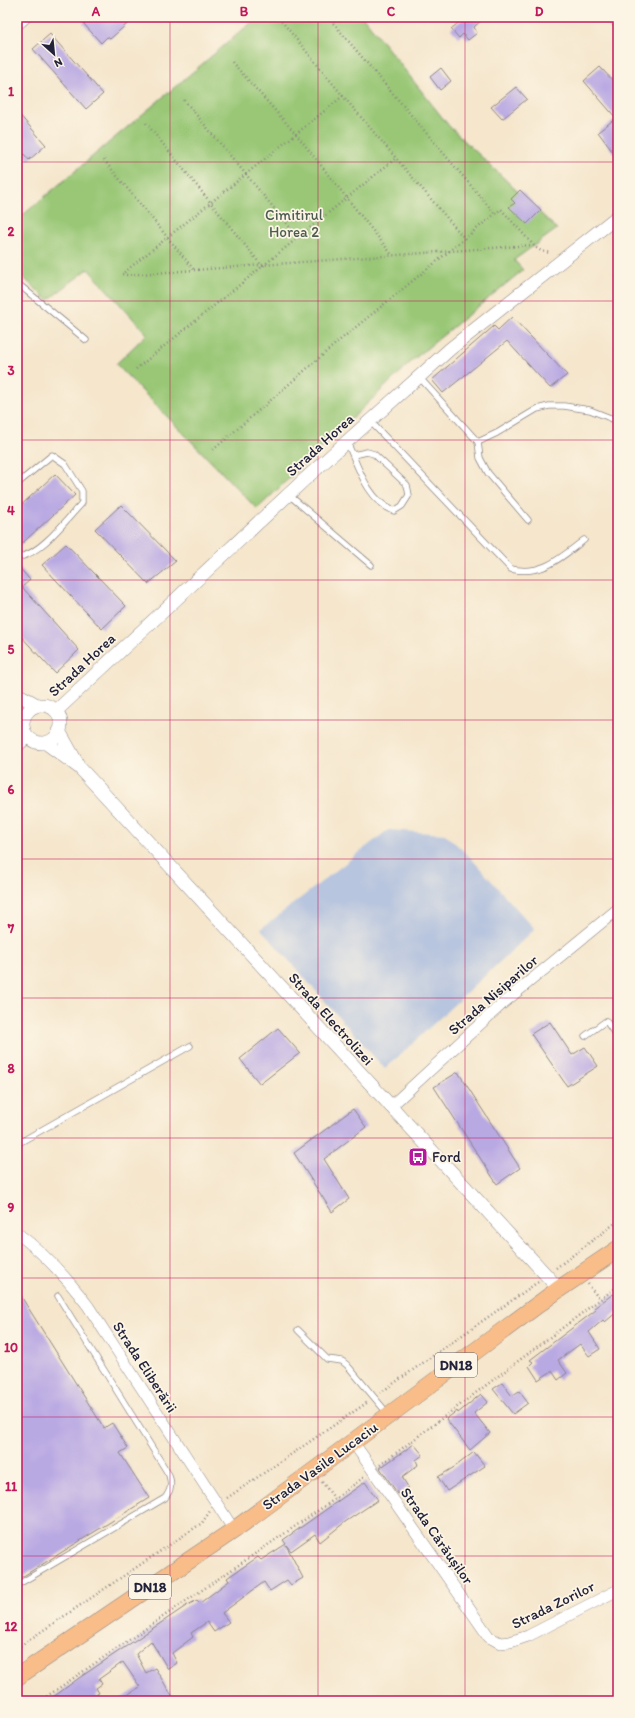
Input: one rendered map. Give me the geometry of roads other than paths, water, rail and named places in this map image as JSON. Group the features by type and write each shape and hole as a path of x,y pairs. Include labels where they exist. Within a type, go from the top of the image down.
{"main road":[{"name":"Strada Vasile Lucaciu","path":"18,1675 234,1530 559,1289 618,1249"}],"street":[{"path":"17,25 26,17"},
{"path":"613,17 618,23"},
{"name":"Strada Horea","path":"56,711 289,494 450,349 618,216"},
{"path":"17,694 37,705 47,706 56,711 61,721 59,731 51,741 46,743 36,742 28,737 23,728 20,713 27,712 37,705"},
{"name":"Strada Electrolizei","path":"59,731 80,768"},
{"path":"17,747 28,737"},
{"name":"Strada Electrolizei","path":"46,743 80,768 390,1107 559,1289"},
{"name":"Strada Nisiparilor","path":"390,1107 503,1003 618,909"},
{"name":"Strada Eliberării","path":"17,1233 31,1243 75,1289 234,1530"},
{"name":"Strada Cărăușilor","path":"353,1442 488,1637 500,1643"},
{"name":"Strada Zorilor","path":"500,1643 510,1642 528,1636 618,1590"}],"lane":[{"path":"17,283 86,340"},
{"path":"419,377 478,442 480,458 488,473 528,520"},
{"path":"478,442 497,433 537,409 549,406 564,406 590,410 618,421"},
{"path":"370,421 510,569 524,572 539,570 553,563 584,540"},
{"path":"347,442 370,492 385,508 394,511 402,506 409,495 407,485 374,454 367,452 353,455"},
{"path":"17,484 52,455 65,464 82,491 82,503 38,550 24,557 19,557 17,555"},
{"path":"289,494 371,565"},
{"path":"585,1036 606,1021 618,1038"},
{"path":"17,1144 190,1046"},
{"path":"17,1586 165,1498 170,1492 172,1484 169,1475 58,1296"},
{"path":"298,1330 327,1359 342,1360 389,1415"}],"place":[{"name":"Ford","path":"418,1157"}],"park label":[{"name":"Cimitirul Horea 2","path":"294,224"}]}
